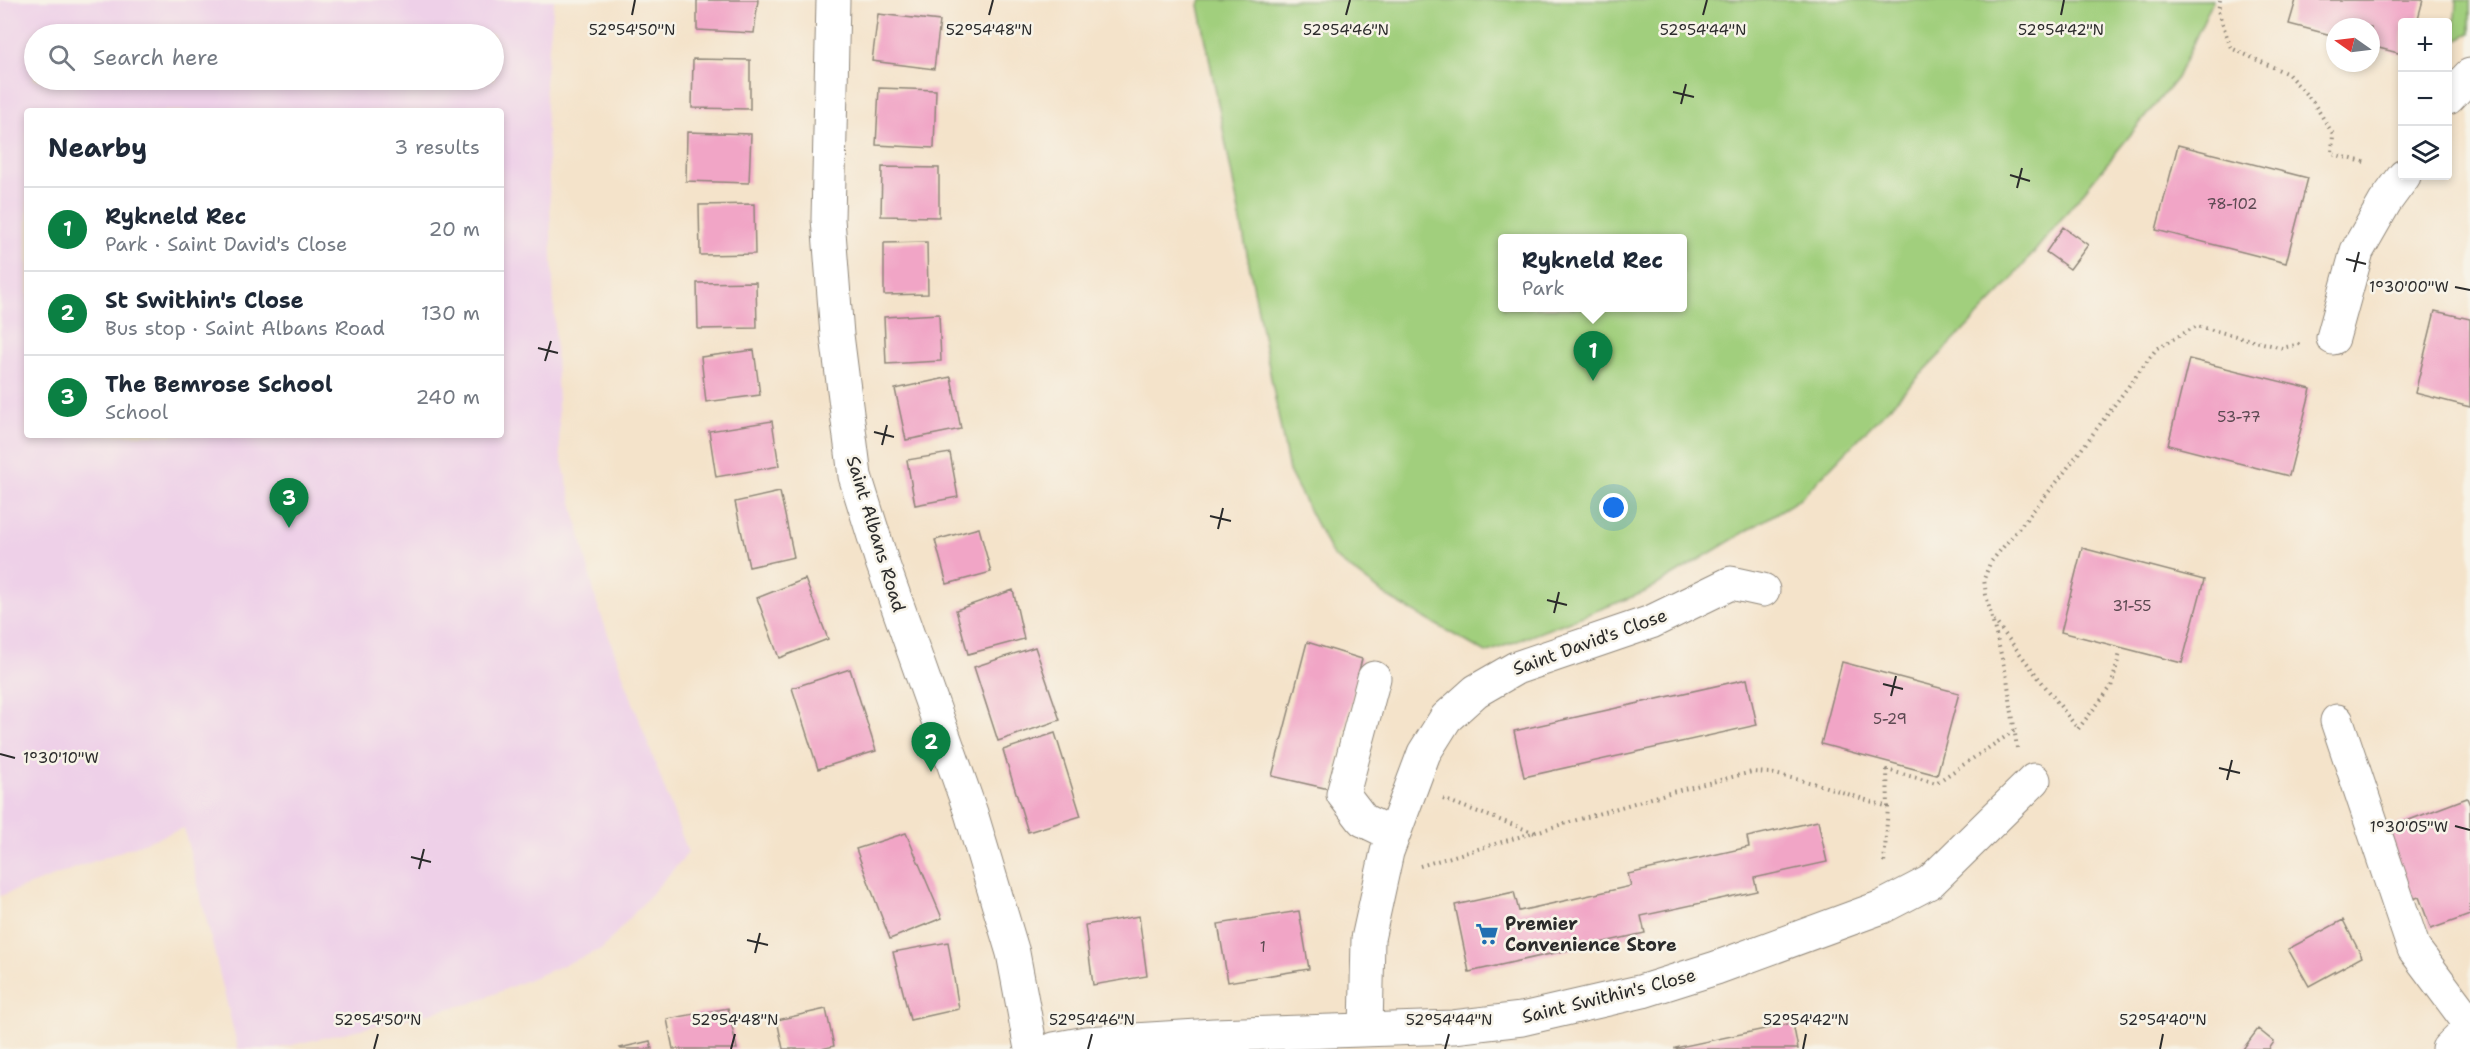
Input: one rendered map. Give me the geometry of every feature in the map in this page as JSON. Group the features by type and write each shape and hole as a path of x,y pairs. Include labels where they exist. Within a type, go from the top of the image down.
{"street":[{"name":"Saint Albans Road","path":"833,0 828,219 837,335 855,476 889,582 972,813 1013,953 1031,1049"},
{"path":"2452,94 2470,75"},
{"path":"2333,338 2357,251 2385,201 2401,180"},
{"name":"Saint David's Close","path":"1359,1036 1368,939 1392,834 1424,753 1446,718 1476,691 1516,668 1651,622 1731,583 1763,590"},
{"path":"1374,678 1343,794 1363,820 1392,834"},
{"path":"2337,721 2414,949 2470,1026 2448,1049"},
{"name":"Saint Swithin's Close","path":"1054,1049 1086,1043 1359,1036 1522,1019 1584,1006 1716,968 1881,907 1930,882 2034,780"}],"path":[{"path":"2220,0 2218,11 2231,48 2288,74 2313,102 2333,134 2332,154 2372,165"},
{"path":"2034,780 2018,756 2007,678 1984,579 1990,563 2060,478 2157,348 2197,326 2282,348 2333,338"},
{"path":"1991,617 2078,729 2111,687 2120,653"},
{"path":"1881,907 1888,807 1887,770 1936,783 2014,730"},
{"path":"1382,878 1672,792 1752,772 1770,773 1817,784 1888,807"},
{"path":"1410,788 1535,833"}],"shaded area":[{"path":"0,0 554,0 545,83 560,453 597,604 688,853 602,949 472,1003 275,1049 238,1049 184,828 0,896"}],"green space":[{"path":"1201,0 2213,0 2177,78 2003,290 1800,499 1645,592 1486,653 1391,599 1333,556 1289,471 1199,5"},
{"path":"2456,0 2470,0 2470,33 2454,41"}],"building":[{"path":"697,0 758,0 754,33 697,30"},
{"path":"2296,0 2423,0 2418,18 2398,18 2398,53 2380,48 2380,18 2326,18 2326,34 2289,24"},
{"path":"878,14 940,21 934,69 872,61"},
{"path":"693,59 750,60 750,109 692,108"},
{"path":"879,88 936,90 934,148 876,145"},
{"path":"687,132 751,134 749,183 686,181"},
{"path":"2178,145 2308,178 2286,263 2156,230"},
{"path":"882,167 939,168 939,217 881,216"},
{"path":"754,204 755,254 700,255 699,205"},
{"path":"2063,227 2088,245 2070,269 2046,252"},
{"path":"927,242 928,294 884,295 884,243"},
{"path":"756,282 757,328 698,329 697,283"},
{"path":"2435,311 2470,319 2470,407 2415,393"},
{"path":"939,314 941,361 886,364 884,317"},
{"path":"754,350 760,395 706,402 701,357"},
{"path":"2189,359 2311,389 2289,476 2168,445"},
{"path":"951,377 961,429 906,440 895,389"},
{"path":"772,421 779,466 716,477 709,431"},
{"path":"950,453 958,497 915,505 907,460"},
{"path":"780,492 794,557 749,567 735,502"},
{"path":"979,528 991,572 947,584 935,540"},
{"path":"2082,548 2204,580 2182,663 2061,632"},
{"path":"805,579 828,639 779,658 757,598"},
{"path":"1013,590 1024,639 968,654 956,610"},
{"path":"1307,642 1362,659 1329,789 1272,776"},
{"path":"1035,647 1060,720 998,741 974,667"},
{"path":"1842,662 1959,693 1937,775 1821,744"},
{"path":"850,669 876,751 818,769 792,688"},
{"path":"1747,679 1757,725 1524,777 1514,731"},
{"path":"1055,733 1081,816 1028,832 1003,750"},
{"path":"2467,798 2470,805 2470,915 2431,929 2419,897 2406,901 2380,831"},
{"path":"1818,821 1827,862 1754,878 1757,891 1641,916 1645,933 1469,972 1455,905 1514,892 1519,911 1631,886 1628,874 1749,847 1747,837"},
{"path":"906,833 942,918 890,939 856,849"},
{"path":"1299,911 1309,969 1228,982 1218,924"},
{"path":"1139,916 1147,976 1093,985 1085,925"},
{"path":"2343,920 2362,957 2309,986 2288,949"},
{"path":"948,942 959,1009 910,1020 893,952"},
{"path":"728,1008 737,1049 673,1049 667,1019"},
{"path":"826,1009 834,1046 822,1049 783,1049 777,1020"},
{"path":"1793,1023 1798,1049 1675,1049 1675,1048"},
{"path":"2258,1029 2274,1042 2269,1049 2243,1049"},
{"path":"650,1041 652,1049 620,1048"}],"place":[{"name":"Rykneld Rec","path":"1593,381"},
{"name":"The Bemrose School","path":"289,528"},
{"name":"St Swithin's Close","path":"931,772"},
{"name":"Premier Convenience Store","path":"1487,934"}]}
